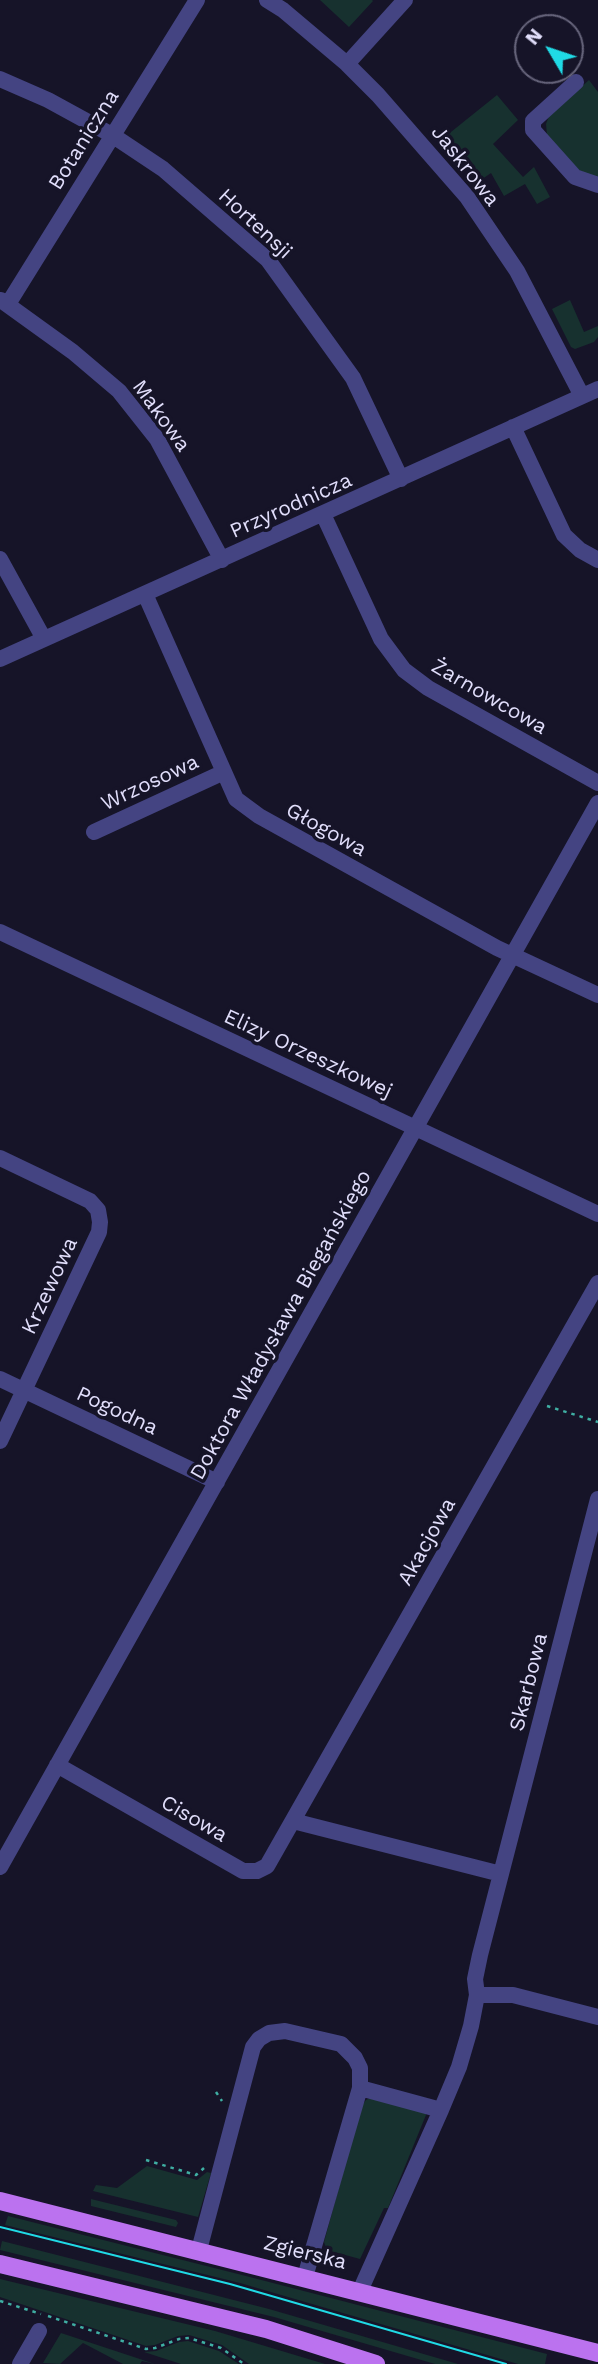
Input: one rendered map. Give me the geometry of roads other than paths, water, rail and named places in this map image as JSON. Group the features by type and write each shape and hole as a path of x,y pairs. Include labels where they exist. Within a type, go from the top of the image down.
{"main road":[{"name":"Zgierska","path":"0,2201 598,2353"},
{"path":"0,2264 266,2329 376,2364"}],"street":[{"name":"Botaniczna","path":"4,302 197,0"},
{"name":"Jaskrowa","path":"267,0 283,10 346,64 405,124 467,197 516,271 582,397"},
{"path":"346,64 405,0"},
{"name":"Hortensji","path":"0,79 48,100 111,135 163,169 268,260 353,378 401,480"},
{"path":"574,84 532,124 545,145 575,177 598,184"},
{"name":"Makowa","path":"4,302 73,352 119,391 157,439 222,560"},
{"name":"Przyrodnicza","path":"0,659 598,389"},
{"path":"513,427 564,536 580,550 598,560"},
{"name":"Żarnowcowa","path":"323,514 381,639 404,670 428,688 598,783"},
{"path":"0,559 44,639"},
{"name":"Głogowa","path":"145,594 236,799 259,816 513,955 598,995"},
{"name":"Wrzosowa","path":"94,832 224,772"},
{"name":"Doktora Władysława Biegańskiego","path":"0,1867 598,803"},
{"name":"Elizy Orzeszkowej","path":"0,932 598,1213"},
{"name":"Krzewowa","path":"0,1158 90,1201 98,1210 100,1222 99,1232 0,1441"},
{"name":"Akacjowa","path":"293,1821 598,1283"},
{"name":"Pogodna","path":"0,1379 217,1482"},
{"name":"Skarbowa","path":"360,2291 459,2067 477,1995 475,1979 598,1499"},
{"name":"Cisowa","path":"57,1765 243,1871 257,1871 267,1866 293,1821"},
{"path":"293,1821 501,1874"},
{"path":"477,1995 513,1996 598,2017"},
{"path":"199,2250 251,2054 259,2039 269,2033 285,2031 341,2044 355,2057 360,2068 360,2088 305,2277"},
{"path":"360,2088 441,2110"},
{"path":"26,2362 39,2331"}],"tram line":[{"path":"0,2227 230,2284 506,2364"}]}
